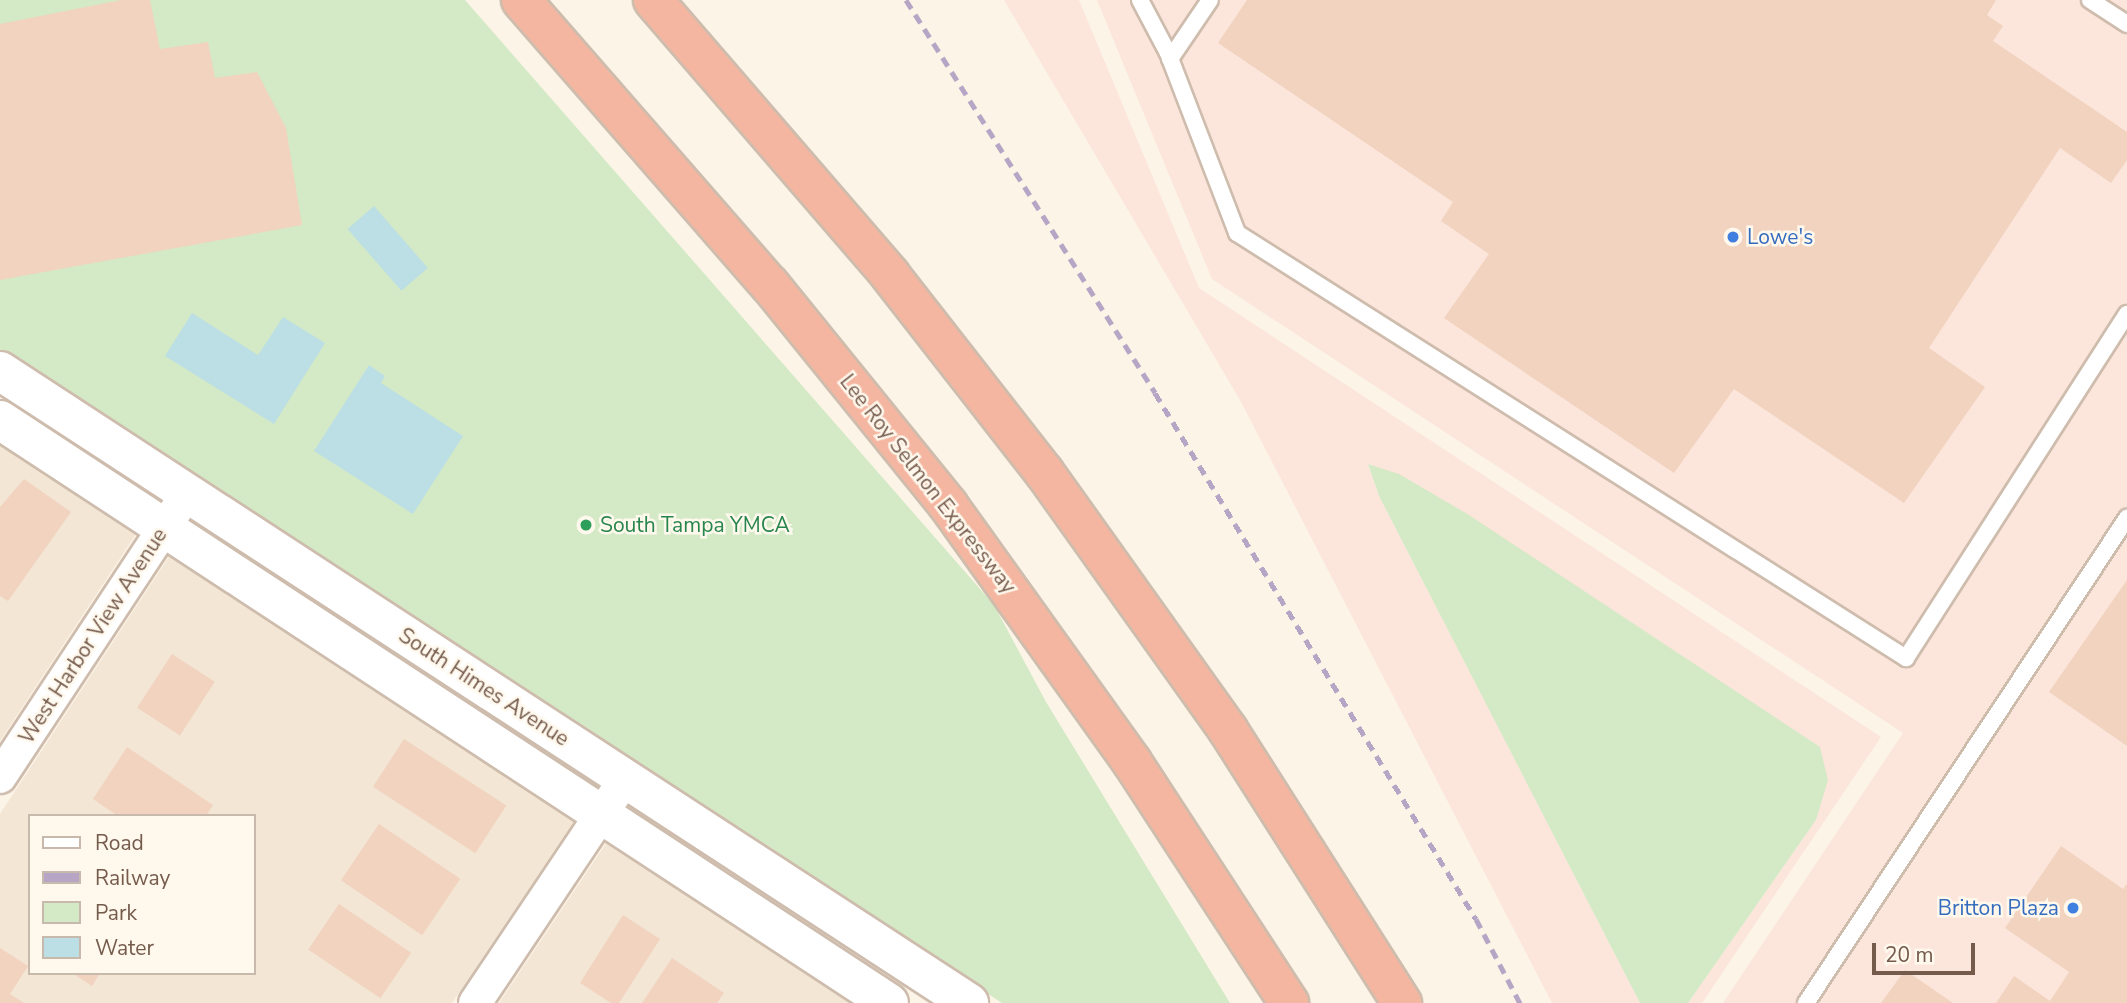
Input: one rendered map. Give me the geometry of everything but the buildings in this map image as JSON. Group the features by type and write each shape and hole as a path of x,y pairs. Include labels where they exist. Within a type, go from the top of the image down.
{"highway":[{"name":"Lee Roy Selmon Expressway","path":"521,0 762,275 948,505 1125,752 1289,1003"},
{"path":"653,0 890,275 1044,472 1228,730 1402,1003"}],"street":[{"name":"South Himes Avenue","path":"0,372 969,1003"},
{"name":"South Himes Avenue","path":"0,420 600,817 888,1003"},
{"name":"West Harbor View Avenue","path":"0,777 186,495"},
{"path":"475,1003 625,779"}],"lane":[{"path":"1140,0 1170,59 1237,233 1906,658 2127,314"},
{"path":"1170,59 1210,0"},
{"path":"2090,0 2127,24"},
{"path":"1806,1003 2127,518"}],"shaded area":[{"path":"1004,0 1079,0 1199,288 1881,737 1702,1003 1688,1003 1816,820 1368,464 1379,496 1640,1003 1552,1003 1240,400"},
{"path":"1097,0 2127,0 2127,1003 1723,1003 1903,733 1212,279"},
{"path":"0,442 138,531 0,741"},
{"path":"172,552 574,821 452,1003 0,1003 0,814"},
{"path":"607,842 856,1003 499,1003"}],"green space":[{"name":"South Tampa YMCA","path":"0,0 465,0 994,605 1046,702 1230,1003 1002,1003 0,350"},
{"path":"1368,464 1399,474 1469,515 1820,747 1828,780 1816,820 1688,1003 1640,1003 1379,496"}],"water":[{"path":"374,206 428,268 401,291 348,229"},
{"path":"192,313 258,355 283,317 325,343 274,424 165,356"},
{"path":"369,365 385,376 381,383 463,436 413,514 314,451"}],"railway":[{"path":"906,0 1155,393 1476,919 1520,1003"}],"place":[{"name":"Lowe's","path":"1733,237"},
{"name":"South Tampa YMCA","path":"586,525"},
{"name":"Britton Plaza","path":"2073,908"}]}
